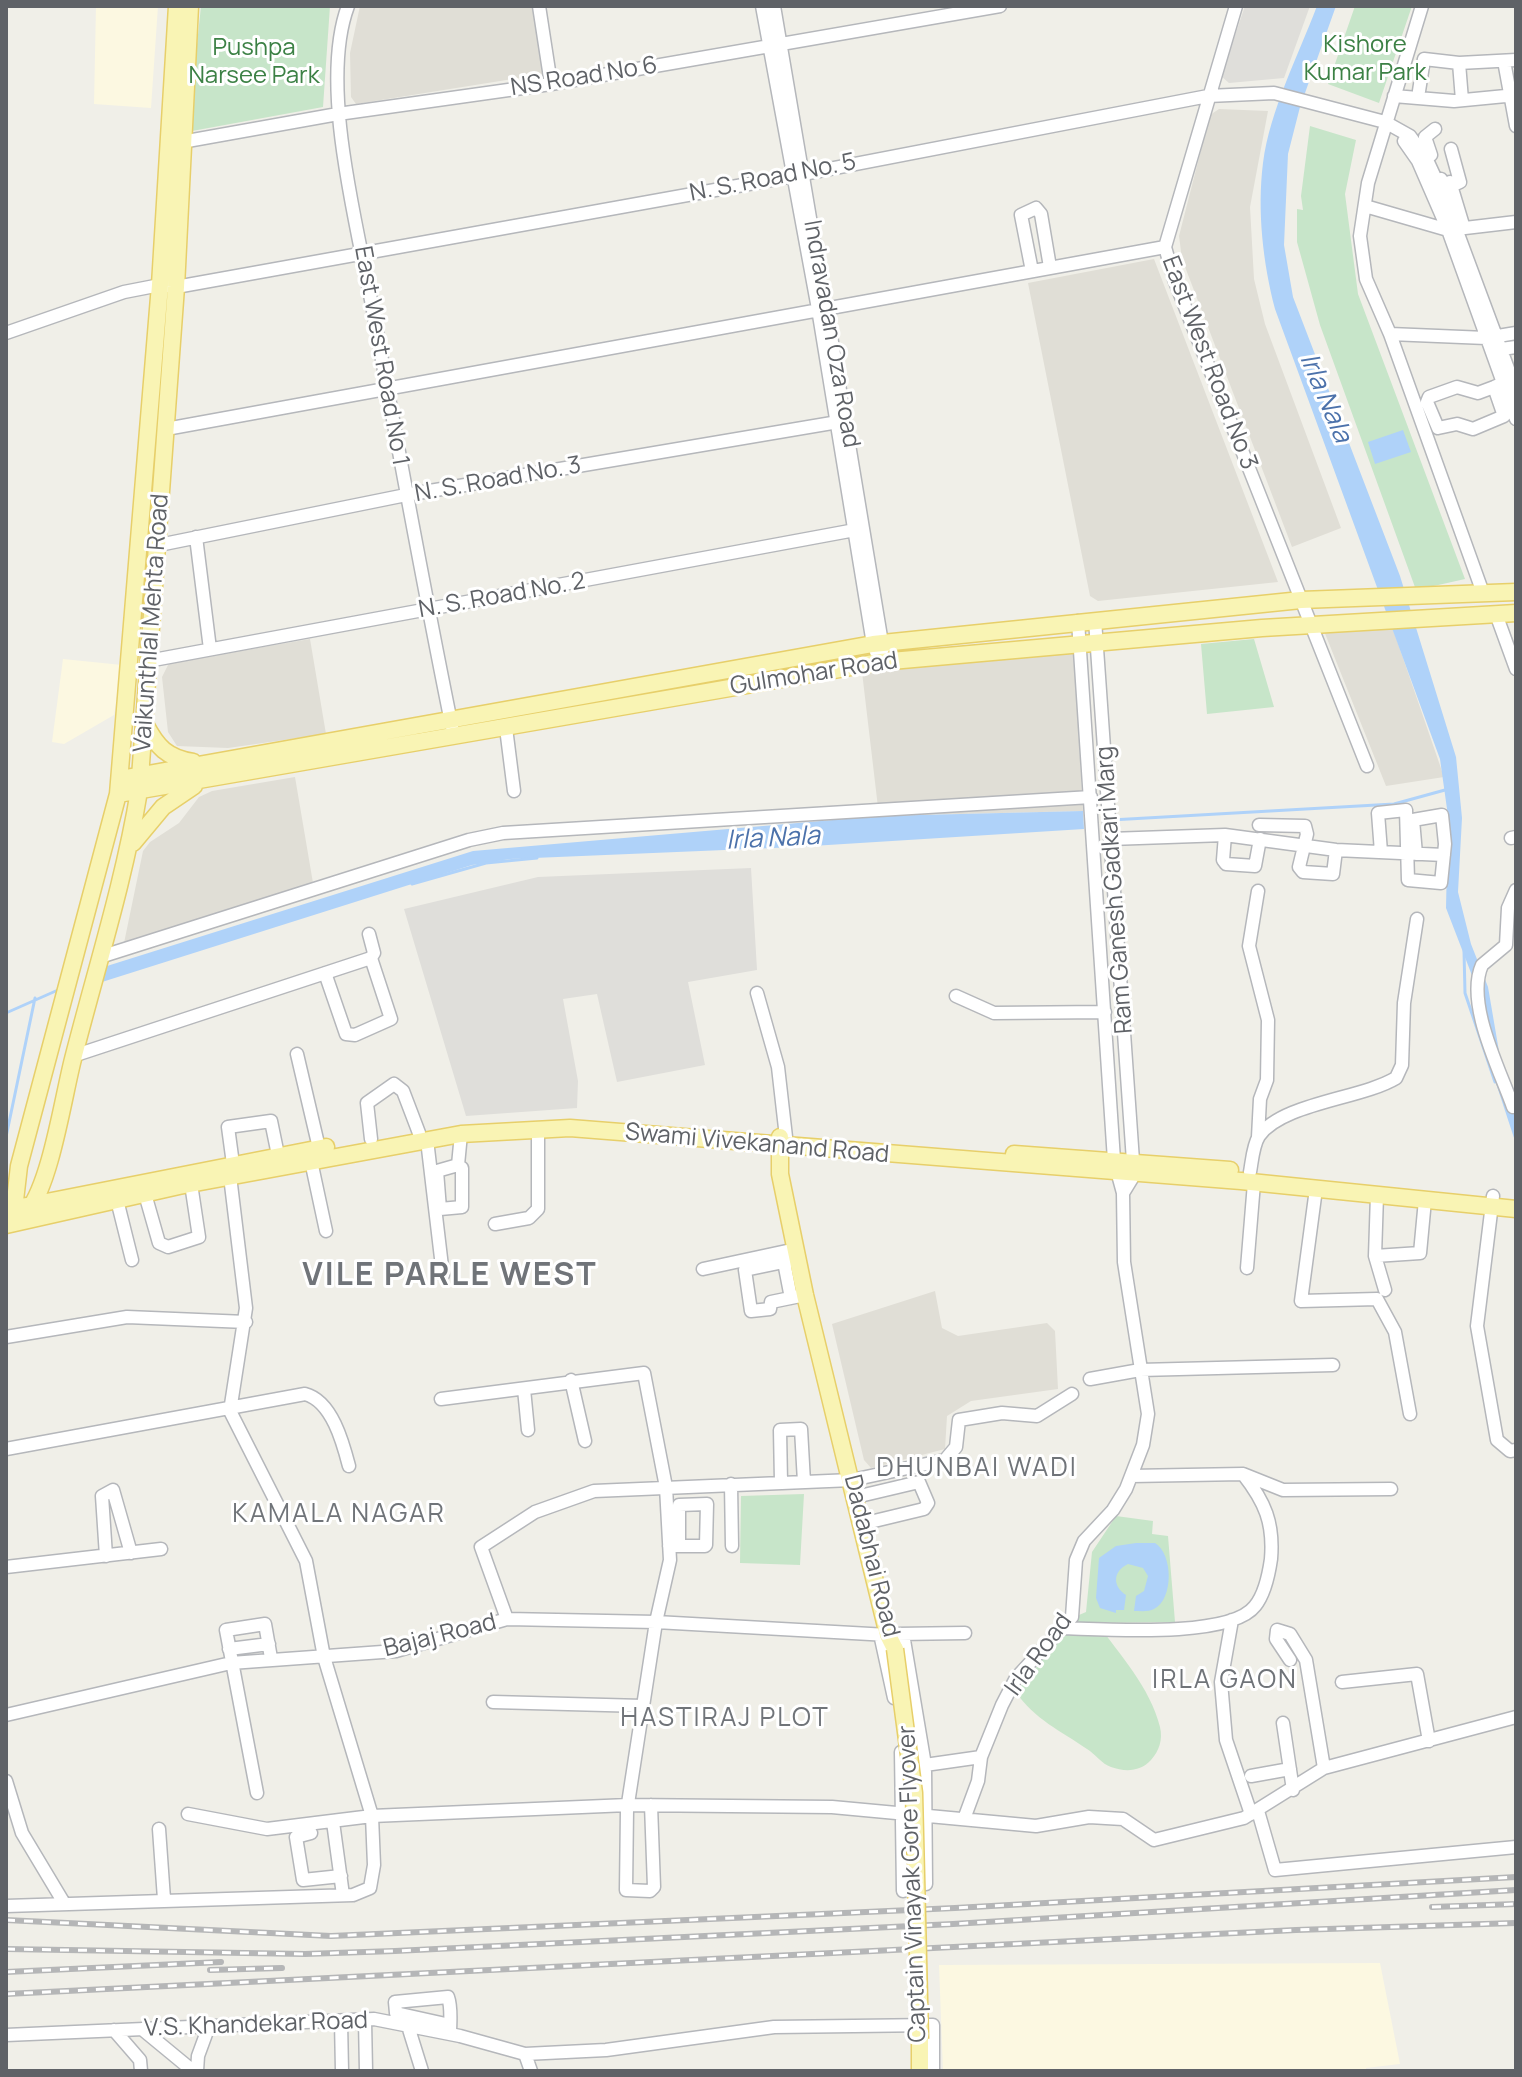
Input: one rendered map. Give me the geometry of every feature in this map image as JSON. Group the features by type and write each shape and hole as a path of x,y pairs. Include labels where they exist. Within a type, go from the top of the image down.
{"main road":[{"name":"Vaikunthlal Mehta Road","path":"176,143 177,6"},
{"name":"Vaikunthlal Mehta Road","path":"11,1216 19,1166 119,787 168,286 176,143 190,6"},
{"name":"Vaikunthlal Mehta Road","path":"11,1216 32,1206 47,1165 129,850 145,724 159,545 166,429 168,286"},
{"name":"Gulmohar Road","path":"119,787 205,772 346,737 879,644 1086,620 1301,600 1423,598 1516,592"},
{"name":"Gulmohar Road","path":"205,772 349,756 880,662 1089,641 1311,624 1432,620 1516,613"},
{"path":"129,850 139,832 163,807 205,772 162,751 145,724"},
{"path":"346,737 349,756"},
{"name":"Swami Vivekanand Road","path":"32,1206 319,1152 529,1118 565,1118 1252,1177 1493,1201 1516,1209"},
{"name":"Swami Vivekanand Road","path":"11,1216 117,1200 191,1184 278,1155 319,1152 371,1139 538,1129 783,1139"},
{"path":"28,1131 53,1138"},
{"name":"Dadabhai Road","path":"783,1139 780,1174 798,1296 856,1478 866,1494 893,1638"},
{"name":"Dadabhai Road","path":"783,1139 785,1173 893,1638"},
{"path":"47,1165 48,1183 66,1198"},
{"path":"6,1182 19,1166"},
{"name":"Swami Vivekanand Road","path":"1252,1177 1316,1189 1425,1200 1516,1199"},
{"name":"Captain Vinayak Gore Flyover","path":"893,1638 914,1793 920,2071"}],"street":[{"name":"East West Road No 1","path":"348,6 339,30 338,114 406,495 454,738"},
{"path":"539,6 551,84"},
{"name":"Indravadan Oza Road","path":"762,6 774,45 798,175 879,644"},
{"name":"Indravadan Oza Road","path":"774,6 774,45"},
{"name":"NS Road No 6","path":"176,143 338,114 551,84 1000,6"},
{"name":"East West Road No 3","path":"1236,6 1165,247 1174,279 1367,766"},
{"path":"1422,6 1385,122 1360,236 1366,279 1390,334 1483,593"},
{"path":"1419,91 1422,60 1461,63 1510,61 1516,126"},
{"path":"1461,63 1468,102"},
{"name":"N. S. Road No. 5","path":"6,333 57,317 80,305 168,286 798,175 1208,96 1274,93 1385,122 1423,137"},
{"path":"1394,96 1468,102 1513,95"},
{"path":"1385,122 1418,161 1456,229"},
{"path":"1423,137 1443,185 1459,185 1461,178 1451,149"},
{"path":"1423,137 1494,343 1516,390"},
{"path":"1451,185 1456,229"},
{"path":"1365,206 1456,229 1516,222"},
{"path":"1032,271 1021,215 1023,211 1036,208 1041,214 1050,267"},
{"path":"166,429 1165,247"},
{"name":"Indravadan Oza Road","path":"822,309 855,530 879,644"},
{"path":"1494,343 1516,333"},
{"path":"1390,334 1516,347"},
{"path":"1494,343 1504,416 1471,429 1457,424 1438,428 1428,404 1429,397 1457,387 1475,394 1498,385"},
{"path":"1498,385 1516,419"},
{"name":"N. S. Road No. 3","path":"159,545 406,495 838,422"},
{"name":"N. S. Road No. 2","path":"148,661 855,530"},
{"path":"196,537 210,649"},
{"path":"1496,614 1516,669"},
{"path":"1086,620 1089,641"},
{"name":"Ram Ganesh Gadkari Marg","path":"1089,641 1091,797 1115,1167 1123,1193"},
{"name":"Ram Ganesh Gadkari Marg","path":"1089,641 1110,835 1134,1168"},
{"path":"879,644 880,662"},
{"path":"506,728 514,791"},
{"path":"103,956 469,840 503,833 1091,797"},
{"path":"1381,852 1377,815 1404,810 1407,812 1413,854"},
{"path":"1443,816 1442,882 1408,880 1413,854 1413,820 1443,816"},
{"path":"1259,825 1303,824 1307,834 1299,867 1303,872 1333,874 1336,850"},
{"path":"1110,835 1225,835 1336,850 1444,855"},
{"path":"1225,835 1223,860 1226,864 1255,866 1260,839"},
{"path":"1513,1107 1482,1021 1477,994 1482,965 1506,945 1508,908 1516,890"},
{"path":"1247,1268 1260,1099 1267,1080 1268,1020 1249,946 1258,891"},
{"path":"1258,1137 1287,1115 1396,1078 1402,1065 1404,1003 1417,919"},
{"path":"73,1056 371,958 374,953 369,934"},
{"path":"325,973 346,1034 355,1035 391,1019 371,958"},
{"path":"757,993 778,1067 783,1139"},
{"path":"956,996 994,1013 1105,1012"},
{"path":"297,1054 319,1152"},
{"path":"371,1139 367,1103 394,1084 403,1091 423,1137 443,1275"},
{"path":"317,1107 326,1231"},
{"path":"6,1906 300,1894 343,1895 370,1888 374,1865 372,1816 324,1657 306,1561 230,1411 246,1322 228,1127 271,1121 278,1155"},
{"path":"495,1224 529,1218 538,1209 538,1129"},
{"path":"458,1165 461,1134"},
{"path":"1123,1193 1134,1168"},
{"path":"145,1194 159,1243 168,1247 199,1237 191,1184"},
{"path":"1316,1189 1301,1301 1377,1299 1395,1332 1410,1414"},
{"name":"Irla Road","path":"964,1819 978,1781 981,1757 1016,1678 1072,1617 1076,1560 1084,1541 1113,1510 1143,1445 1148,1414 1124,1262 1123,1193"},
{"path":"1377,1195 1375,1256 1385,1290"},
{"path":"117,1200 132,1260"},
{"path":"1375,1256 1420,1253 1425,1200"},
{"path":"1493,1201 1477,1326 1497,1440 1510,1451 1516,1450"},
{"path":"703,1269 793,1257"},
{"path":"747,1264 744,1273 752,1313 770,1309 771,1302 798,1296"},
{"path":"6,1334 127,1317 246,1322"},
{"path":"1090,1379 1140,1370 1333,1365"},
{"path":"441,1399 644,1373 674,1525 674,1546 656,1622 628,1805 626,1890 631,1893 650,1891 654,1887 651,1805"},
{"path":"571,1380 585,1441"},
{"path":"524,1389 528,1430"},
{"path":"6,1449 230,1411 305,1394 313,1396 342,1437 349,1466"},
{"path":"507,1619 481,1547 535,1512 594,1491 856,1478 945,1460 956,1447 959,1420 1002,1413 1037,1416 1072,1394"},
{"path":"1131,1476 1243,1474 1283,1490 1391,1489"},
{"path":"1062,1628 1181,1630 1232,1620 1255,1606 1270,1563 1272,1528 1264,1501 1243,1474"},
{"path":"866,1494 919,1482 928,1503 924,1509 873,1521"},
{"path":"731,1484 732,1546"},
{"path":"713,1485 713,1545"},
{"path":"693,1486 694,1503"},
{"path":"106,1554 102,1496 113,1490 131,1551"},
{"path":"713,1503 732,1502"},
{"path":"674,1525 679,1505 694,1503 707,1506 706,1545 674,1546"},
{"path":"6,1567 161,1549"},
{"name":"Bajaj Road","path":"6,1715 231,1663 396,1651 507,1619 656,1622 893,1638 965,1633"},
{"path":"1232,1620 1221,1682 1226,1740 1275,1870 1516,1847"},
{"path":"257,1793 226,1630 265,1624 271,1658"},
{"path":"1290,1660 1276,1639 1277,1630 1290,1634 1306,1660 1324,1768"},
{"path":"893,1638 925,1765 926,1884"},
{"path":"893,1638 905,1814 903,1891"},
{"path":"229,1649 269,1644"},
{"path":"1342,1682 1417,1674 1429,1741"},
{"path":"493,1702 643,1706"},
{"path":"341,1876 303,1880 296,1838 372,1816 651,1805 832,1807 1036,1826 1089,1817 1123,1819 1154,1840 1254,1812 1324,1768 1516,1717"},
{"path":"1283,1723 1293,1790"},
{"path":"925,1765 981,1757"},
{"path":"1251,1776 1290,1769"},
{"path":"6,1781 22,1833 64,1903"},
{"path":"188,1814 267,1829 334,1825"},
{"path":"627,1824 651,1823"},
{"path":"334,1825 343,1895"},
{"path":"159,1829 164,1899"},
{"path":"422,2071 395,2000 446,1996 450,2000 450,2029"},
{"path":"365,2020 366,2071"},
{"path":"341,2021 342,2071"},
{"name":"V.S. Khandekar Road","path":"6,2035 401,2021 450,2029 525,2054 606,2050 774,2027 933,2025 933,2071"},
{"path":"142,2029 195,2071 209,2026"},
{"path":"114,2030 140,2060 141,2071"},
{"path":"525,2054 531,2071"}],"shaded area":[{"path":"96,6 158,6 151,108 94,104"},
{"path":"360,6 532,6 544,74 356,104 351,97 350,53"},
{"path":"1245,6 1310,6 1284,78 1229,83 1221,76"},
{"path":"1219,109 1268,111 1250,207 1254,279 1265,324 1341,528 1292,547 1182,259 1179,236 1210,115"},
{"path":"1154,259 1278,582 1098,601 1090,596 1028,283"},
{"path":"1393,629 1444,777 1386,786 1324,631"},
{"path":"310,639 326,734 228,748 177,746 168,732 162,677 169,663"},
{"path":"1074,653 1083,811 879,816 862,672"},
{"path":"63,659 122,665 114,715 64,744 52,742"},
{"path":"295,777 313,883 124,943 143,851 150,842 179,823 199,797 212,791"},
{"path":"751,868 757,970 688,982 705,1065 617,1082 597,994 563,999 578,1081 577,1108 466,1116 404,909 538,877"},
{"path":"935,1291 942,1328 958,1336 1047,1323 1055,1331 1058,1389 971,1401 947,1416 945,1449 871,1468 864,1460 832,1324"},
{"path":"1380,1963 1400,2064 1366,2068 1366,2071 943,2071 939,1965"}],"green space":[{"name":"Pushpa Narsee Park","path":"201,6 330,6 323,107 192,131 191,102"},
{"name":"Kishore Kumar Park","path":"1355,6 1412,6 1379,103 1328,84"},
{"path":"1310,126 1356,140 1345,194 1358,294 1465,579 1416,590 1320,325 1297,242 1297,209 1303,210 1301,196"},
{"path":"1254,639 1274,707 1207,714 1201,644"},
{"path":"804,1494 800,1565 740,1563 741,1496"},
{"path":"1116,1516 1153,1521 1152,1534 1168,1536 1175,1622 1097,1623 1142,1685 1160,1727 1161,1741 1156,1753 1147,1764 1132,1770 1116,1769 1105,1764 1040,1717 1016,1692 1079,1615 1086,1612 1092,1552"}],"water":[{"path":"1317,6 1336,6 1300,107 1288,154 1284,245 1293,297 1400,576 1456,757 1462,818 1458,892 1471,944 1488,987 1501,1063 1516,1098 1516,1144 1488,1059 1478,991 1446,908 1448,816 1440,759 1275,309 1267,274 1262,237 1263,163 1278,103"},
{"path":"1403,430 1411,452 1375,464 1368,442"},
{"path":"1083,811 1084,829 796,847 510,859 472,865 102,982 107,966 473,851 879,816"},
{"path":"1155,1543 1165,1557 1169,1576 1161,1604 1147,1611 1134,1611 1136,1596 1144,1591 1148,1576 1143,1568 1128,1564 1119,1571 1116,1579 1118,1587 1126,1595 1124,1610 1116,1610 1116,1613 1100,1608 1096,1598 1099,1558 1116,1546"}],"waterway":[{"name":"Irla Nala","path":"1111,820 1394,804 1445,790"},
{"name":"Irla Nala","path":"412,884 486,863 537,858"},
{"name":"Irla Nala","path":"1464,951 1465,993 1495,1082"},
{"name":"Irla Nala","path":"6,1013 58,990"},
{"path":"6,1137 35,998"}],"railway":[{"path":"6,1920 331,1936 955,1908 1516,1877"},
{"path":"6,1949 305,1954 395,1951 953,1924 1516,1890"},
{"path":"1432,1907 1516,1904"},
{"path":"6,1994 1296,1930 1516,1923"},
{"path":"6,1972 221,1962"},
{"path":"210,1970 282,1968"}],"district":[{"name":"VILE PARLE WEST","path":"450,1276"},
{"name":"DHUNBAI WADI","path":"977,1469"},
{"name":"KAMALA NAGAR","path":"339,1515"},
{"name":"IRLA GAON","path":"1225,1681"},
{"name":"HASTIRAJ PLOT","path":"725,1719"}]}
